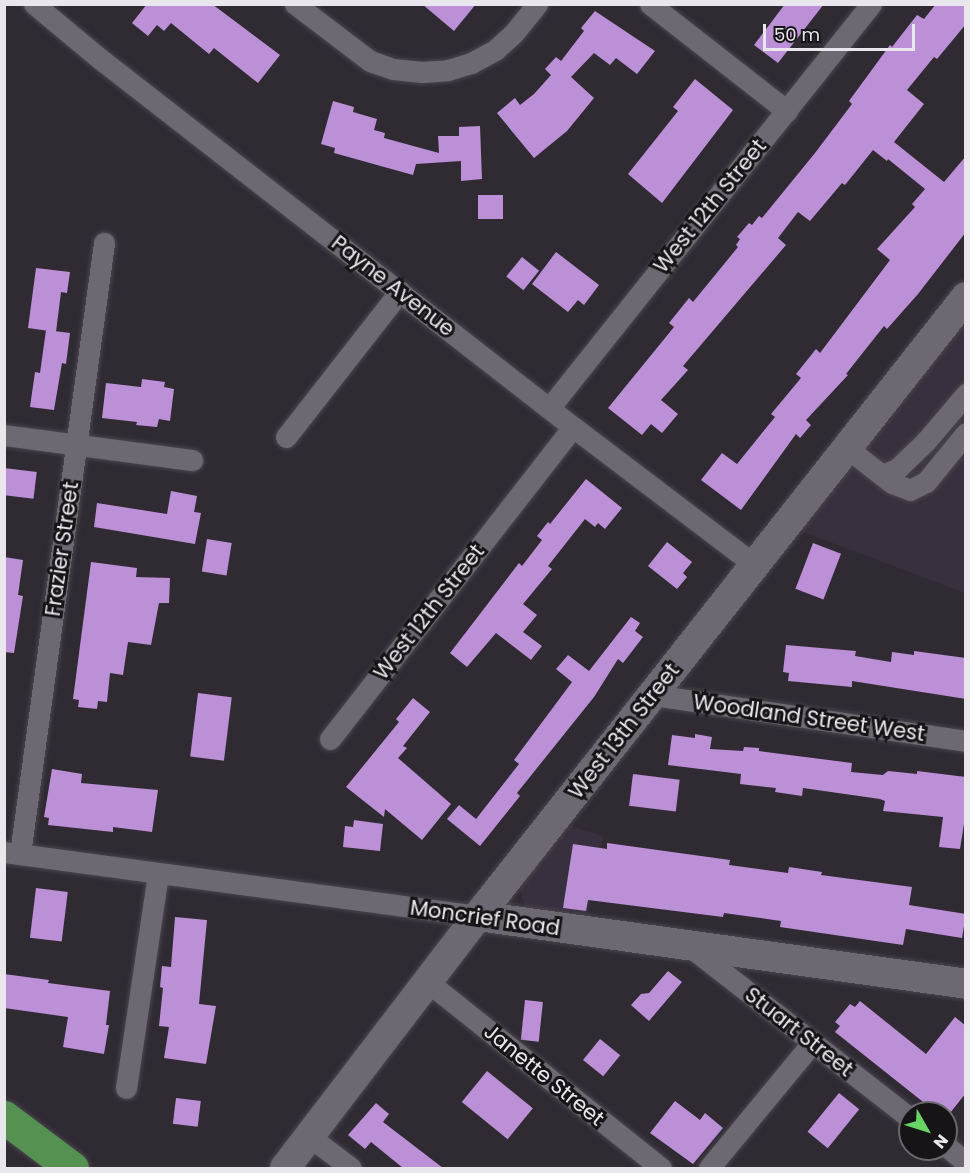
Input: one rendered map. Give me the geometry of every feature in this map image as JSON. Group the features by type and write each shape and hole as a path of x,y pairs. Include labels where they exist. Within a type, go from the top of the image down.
{"highway":[{"path":"4,1117 72,1168"}],"street":[{"name":"Payne Avenue","path":"34,4 99,58 754,565"},
{"path":"296,4 370,61 393,69 422,72 448,70 471,63 495,50 513,34 537,4"},
{"path":"650,4 787,111"},
{"name":"West 12th Street","path":"549,407 871,4"},
{"name":"Frazier Street","path":"12,853 76,445 104,243"},
{"path":"286,437 400,291"},
{"name":"West 13th Street","path":"285,1168 478,916 966,297"},
{"path":"882,476 897,469 966,394"},
{"name":"West 12th Street","path":"330,739 573,427"},
{"path":"847,448 892,483 910,490 926,482 966,433"},
{"path":"4,435 192,460"},
{"name":"Woodland Street West","path":"652,695 966,741"},
{"name":"Moncrief Road","path":"12,853 966,984"},
{"path":"126,1088 158,873"},
{"name":"Stuart Street","path":"688,946 898,1109"},
{"name":"Janette Street","path":"428,982 661,1168"},
{"path":"709,1168 813,1042"},
{"path":"310,1137 351,1168"}],"shaded area":[{"path":"965,315 965,593 798,530"},
{"path":"568,825 603,836 587,919 530,911 525,906 521,894 521,885"}],"building":[{"path":"147,4 212,4 280,55 258,83 214,48 209,54 171,23 164,31 157,25 148,36 132,23"},
{"path":"422,4 476,4 454,31"},
{"path":"785,4 824,4 778,63 754,45"},
{"path":"936,4 966,4 966,24 937,59 934,57 907,90 924,104 894,142 944,182 966,156 966,232 918,294 887,329 884,326 846,374 848,375 806,420 811,425 800,438 796,434 741,510 701,480 722,453 737,464 775,417 771,414 801,378 796,374 816,349 820,353 890,260 877,249 915,207 912,204 925,189 888,159 887,161 873,150 845,185 842,183 810,221 798,212 778,238 786,245 683,366 688,370 661,400 678,414 662,433 651,424 642,435 608,408 674,327 669,323 689,298 693,302 738,247 736,245 740,239 737,237 749,223 752,225 759,216 762,218 815,153 852,104 849,101 890,45 892,47 917,15 924,19"},
{"path":"595,11 655,51 637,74 616,58 610,65 594,53 571,77 594,98 567,131 534,158 497,113 515,98 520,105 534,94 551,75 545,69 556,57 561,61 584,31 581,28"},
{"path":"695,79 733,110 662,203 628,174 678,111 673,107"},
{"path":"333,101 354,107 353,112 377,119 374,130 385,133 384,138 439,153 438,136 459,136 459,127 480,126 482,179 461,181 461,161 416,164 413,175 334,153 335,148 321,144"},
{"path":"478,195 503,195 503,219 478,219"},
{"path":"556,252 599,285 584,305 578,300 568,312 532,284"},
{"path":"522,257 539,271 523,290 506,276"},
{"path":"36,268 70,272 67,293 61,292 56,332 28,328"},
{"path":"46,330 70,333 66,364 62,363 54,410 30,407 35,372 40,373"},
{"path":"142,379 165,382 164,387 174,389 170,421 159,419 157,427 102,418 106,383 141,387"},
{"path":"4,468 37,472 33,499 4,495"},
{"path":"586,479 622,508 605,529 598,523 595,527 585,519 548,566 552,569 523,604 537,615 523,632 542,646 531,660 496,633 467,667 450,653 519,563 522,566 542,540 537,536 548,522 550,524"},
{"path":"171,491 197,496 194,512 201,513 195,544 94,527 97,503 167,514"},
{"path":"207,539 232,543 227,576 202,572"},
{"path":"667,542 692,562 683,573 687,577 677,589 648,566"},
{"path":"813,543 841,554 823,599 795,589"},
{"path":"4,557 23,560 18,595 23,596 14,653 4,652"},
{"path":"91,562 137,568 136,577 170,578 169,603 159,603 151,645 128,642 123,675 110,673 107,702 98,701 97,709 78,707 79,700 73,699"},
{"path":"631,617 640,623 635,631 643,637 623,663 618,659 594,697 517,793 520,796 480,846 447,819 459,805 476,819 519,764 514,760 572,682 556,669 568,655 589,671"},
{"path":"786,645 856,651 855,656 891,662 892,652 914,655 914,651 966,658 966,699 852,681 852,687 788,681 789,673 783,672"},
{"path":"198,693 232,697 224,761 190,757"},
{"path":"413,698 430,712 403,746 407,748 398,758 451,804 422,840 385,809 384,817 346,787 399,722 396,719"},
{"path":"695,734 712,737 710,749 743,751 744,747 759,748 759,751 852,763 851,772 883,775 888,771 917,774 917,771 966,777 966,811 960,849 939,847 943,817 883,811 885,801 880,799 803,788 802,796 775,792 776,788 740,784 741,774 668,765 672,735 695,738"},
{"path":"52,769 82,774 81,783 158,790 152,832 113,827 113,832 48,825 49,818 44,817"},
{"path":"633,774 680,780 676,811 629,806"},
{"path":"354,820 383,824 380,851 343,847 345,826 353,827"},
{"path":"607,843 730,860 729,865 788,873 789,867 822,872 821,875 912,887 909,905 966,914 962,938 906,929 903,945 780,927 781,921 724,913 723,917 588,900 586,911 563,908 573,844 607,849"},
{"path":"36,888 68,892 62,942 30,938"},
{"path":"175,917 207,920 199,1004 216,1006 206,1064 164,1058 169,1027 159,1026 163,988 160,987 162,966 171,967"},
{"path":"668,971 682,982 649,1021 631,1005 641,994 649,993"},
{"path":"4,974 49,980 48,983 110,991 106,1025 109,1025 104,1054 63,1047 68,1017 4,1008"},
{"path":"525,1000 543,1002 539,1042 521,1040"},
{"path":"860,1001 926,1054 955,1017 966,1026 966,1093 958,1103 958,1101 922,1101 835,1032 840,1026 835,1022 850,1004 855,1007"},
{"path":"600,1039 620,1055 603,1076 583,1060"},
{"path":"487,1071 533,1108 508,1139 462,1102"},
{"path":"839,1093 859,1109 828,1148 808,1132"},
{"path":"176,1098 201,1101 198,1127 173,1124"},
{"path":"675,1101 700,1120 705,1113 723,1128 693,1164 650,1133"},
{"path":"376,1103 389,1114 383,1122 443,1168 403,1168 371,1142 365,1149 348,1135"}]}
